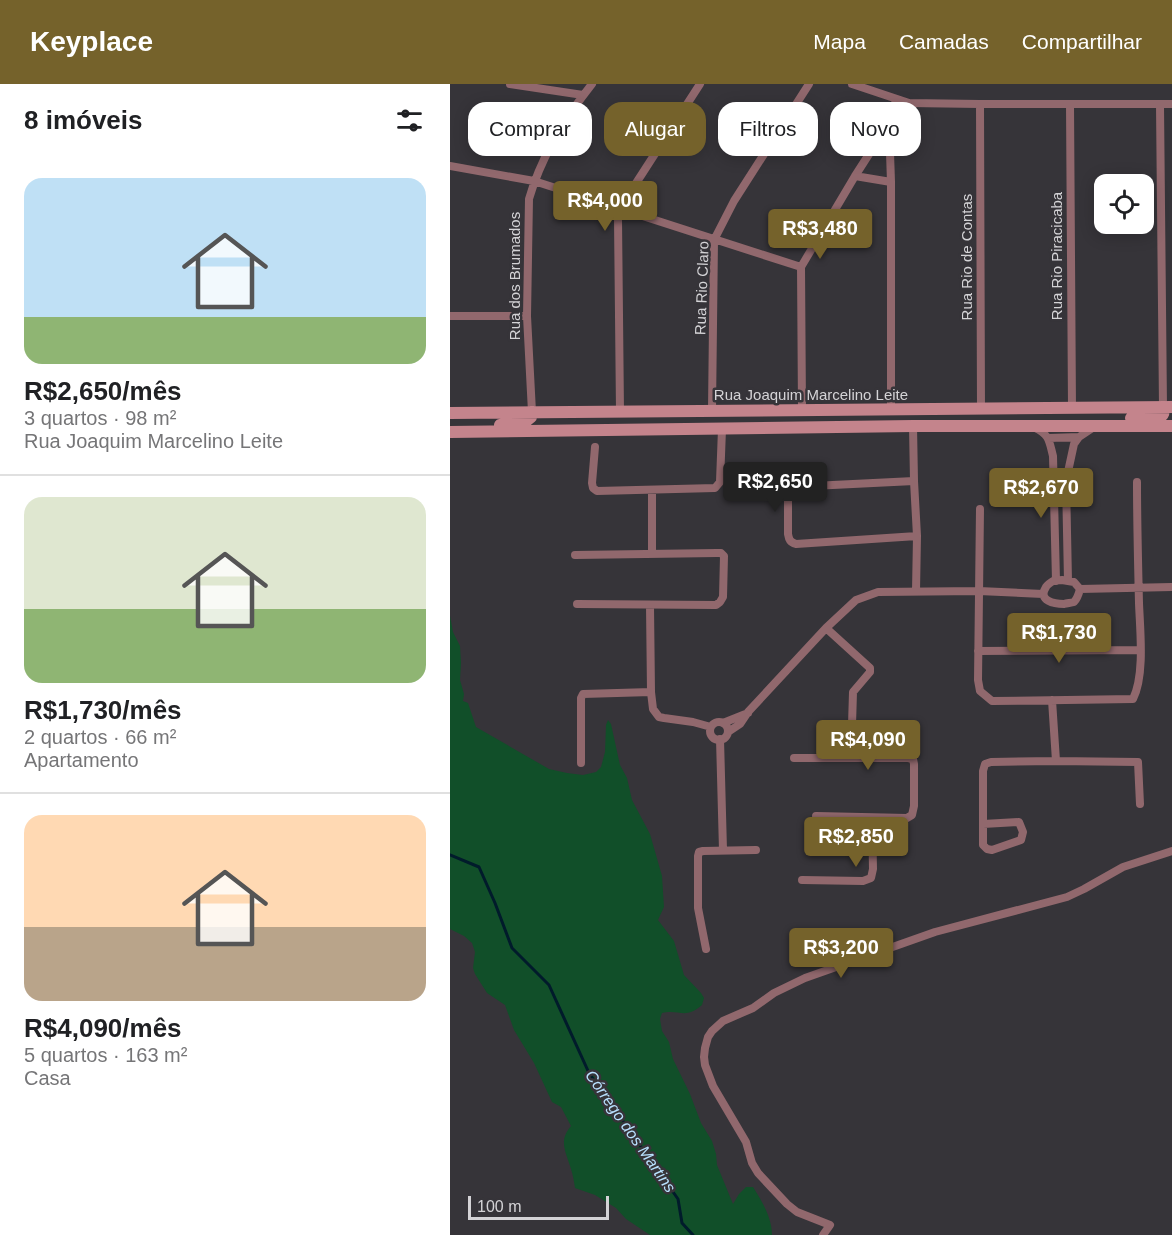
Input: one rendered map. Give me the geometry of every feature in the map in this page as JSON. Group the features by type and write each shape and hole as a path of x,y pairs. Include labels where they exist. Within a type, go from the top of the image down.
{"main road":[{"name":"Rua Joaquim Marcelino Leite","path":"450,413 1168,407"},
{"path":"1096,426 1113,418 1159,417 1168,407"},
{"path":"971,426 973,416 978,414 1032,414 1052,409"},
{"path":"761,410 758,420 761,429"},
{"path":"728,429 742,423 743,418 735,411"},
{"path":"472,432 526,421 531,417 532,412"},
{"name":"Rua Joaquim Marcelino Leite","path":"450,432 1029,425 1172,426"}],"street":[{"path":"510,84 583,96"},
{"name":"Rua dos Brumados","path":"532,412 527,316 529,199 534,181 556,137 592,84"},
{"path":"620,411 618,219 620,208 700,84"},
{"name":"Rua Rio Claro","path":"712,410 714,240 734,201 809,84"},
{"path":"852,84 909,103 1172,104"},
{"name":"Rua Rio de Contas","path":"980,104 981,409"},
{"name":"Rua Rio Piracicaba","path":"1070,104 1072,408"},
{"path":"1160,105 1168,407"},
{"path":"802,410 801,267 868,156"},
{"path":"890,156 891,410"},
{"path":"450,166 534,181 801,267"},
{"path":"855,176 891,182"},
{"path":"450,316 527,316"},
{"path":"1029,425 1049,438 1053,456 1056,580"},
{"path":"913,426 917,536 916,591"},
{"path":"1068,581 1066,481 1074,444 1079,437 1096,426"},
{"path":"595,447 592,483 593,488 597,491 715,488 720,482 728,429"},
{"path":"1049,438 1079,437"},
{"path":"914,481 792,487 788,493 788,534 791,543 796,544 917,536"},
{"path":"980,509 978,680 980,691 992,701 1133,699 1138,690 1140,650 1137,482"},
{"path":"652,490 652,554"},
{"path":"575,555 721,553 724,556 723,597 716,605 577,604"},
{"path":"1080,589 1072,603 1054,604 1044,598 1043,594 1046,586 1056,580 1074,582 1080,589 1172,587"},
{"path":"650,606 652,709 659,717 693,722 711,730 714,738 720,739 726,737 728,732 740,724 748,712 826,628 856,600 878,592 979,591 1043,594"},
{"path":"826,628 870,668 870,672 853,692 851,758"},
{"path":"978,651 1140,650"},
{"path":"581,763 581,698 583,694 651,692"},
{"path":"1052,700 1056,761"},
{"path":"711,730 715,723 723,723 748,712"},
{"path":"723,723 727,726 728,732"},
{"path":"720,739 723,850"},
{"path":"794,758 913,759 914,806 912,814 907,818 816,816"},
{"path":"983,824 1018,822 1023,832 1021,840 992,850 983,845 982,771 986,764 991,762 1138,762 1140,804"},
{"path":"802,880 863,881 871,878 873,870 872,818"},
{"path":"706,949 698,908 699,852 756,850"},
{"path":"822,1235 830,1225 797,1212 786,1204 752,1163 746,1142 708,1076 705,1065 705,1048 712,1031 723,1021 753,1008 774,993 805,978 935,932 1067,897 1123,867 1172,851"}],"green space":[{"path":"450,616 453,632 460,646 460,680 464,694 463,701 468,703 476,727 549,769 583,775 596,772 601,767 608,720 611,724 620,765 627,778 632,800 650,834 662,876 664,907 658,920 674,941 684,975 704,998 702,1005 691,1012 662,1013 660,1019 662,1031 669,1042 673,1059 701,1123 712,1141 717,1165 733,1204 746,1187 753,1187 768,1216 772,1235 650,1235 626,1219 616,1208 595,1195 575,1188 564,1147 567,1131 571,1126 561,1107 552,1102 534,1063 514,1030 505,1005 487,993 475,974 473,968 475,952 472,943 450,929"}],"waterway":[{"name":"Córrego dos Martins","path":"450,855 479,867 512,948 549,985 589,1073 678,1199 682,1223 693,1235"}]}
